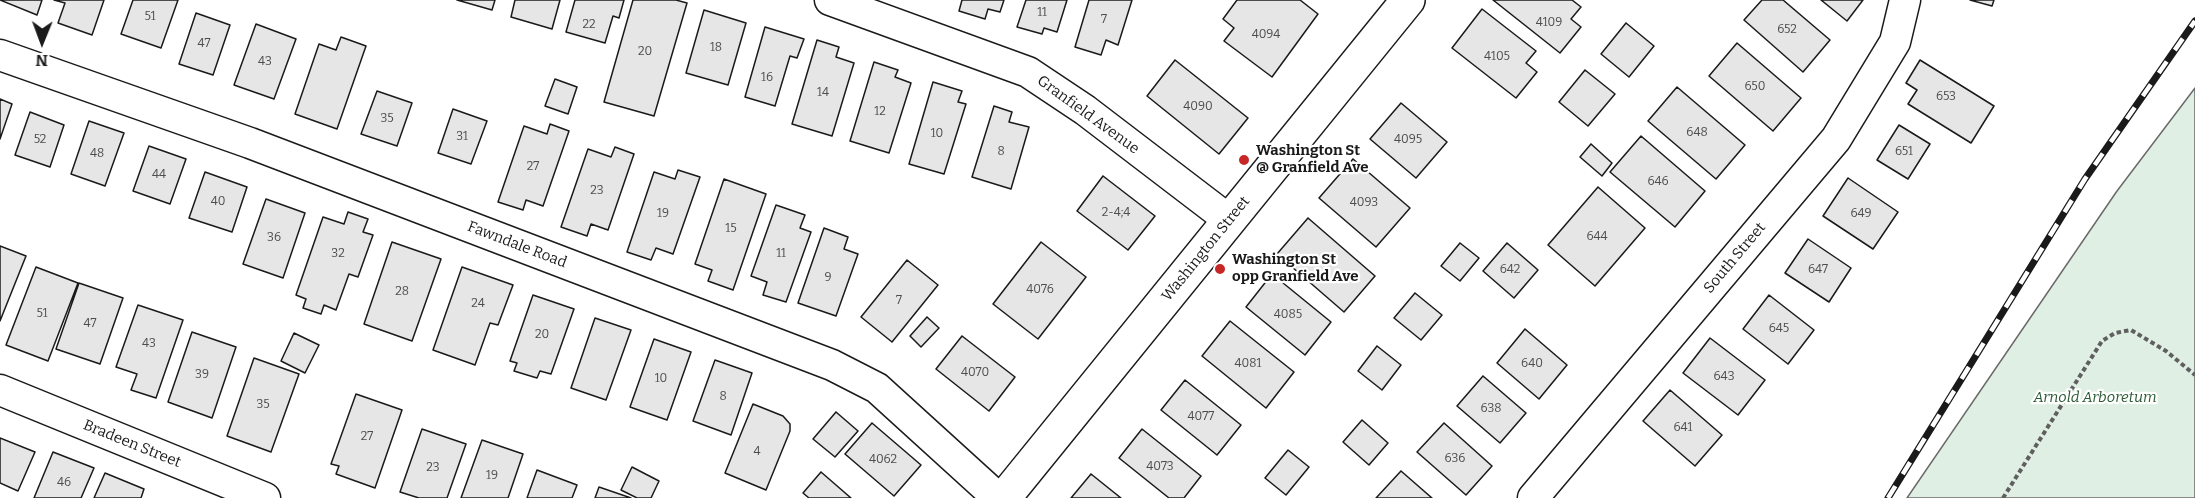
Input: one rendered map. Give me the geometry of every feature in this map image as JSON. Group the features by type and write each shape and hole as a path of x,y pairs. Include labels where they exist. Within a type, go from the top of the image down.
{"main road":[{"name":"Washington Street","path":"1004,498 1408,0"}],"street":[{"name":"Granfield Avenue","path":"830,0 1028,72 1084,110 1229,220"},
{"name":"South Street","path":"1533,498 1836,139 1895,42 1905,0"},
{"name":"Fawndale Road","path":"0,54 250,143 832,365 877,388 998,498"},
{"name":"Bradeen Street","path":"0,390 265,498"}],"path":[{"path":"2003,498 2102,341 2115,333 2131,330 2166,351 2195,375"}],"green space":[{"name":"Arnold Arboretum","path":"2195,88 2195,498 1907,498 2117,191"}],"building":[{"path":"0,0 42,0 37,15"},
{"path":"54,0 104,0 92,35 58,23 65,3"},
{"path":"133,0 178,0 161,48 121,34"},
{"path":"457,0 495,0 492,10"},
{"path":"515,0 560,0 552,29 511,17"},
{"path":"575,0 624,0 619,18 613,16 605,43 566,32"},
{"path":"633,0 676,0 687,3 654,116 604,102"},
{"path":"962,0 1004,0 1000,12 988,9 985,19 959,11"},
{"path":"1026,0 1067,0 1057,32 1044,28 1042,34 1017,27"},
{"path":"1089,0 1132,0 1118,45 1106,40 1101,55 1075,47"},
{"path":"1237,0 1300,0 1318,14 1272,77 1224,41 1234,28 1223,19"},
{"path":"1493,0 1572,0 1581,7 1571,19 1581,27 1560,53"},
{"path":"1762,0 1783,0 1830,40 1803,72 1744,20"},
{"path":"1821,0 1863,0 1847,21"},
{"path":"1970,0 1994,0 1992,6"},
{"path":"1482,9 1536,51 1526,63 1537,72 1516,98 1452,48"},
{"path":"704,10 746,23 728,85 686,73"},
{"path":"196,13 230,25 213,75 179,64"},
{"path":"1626,23 1654,46 1629,77 1601,54"},
{"path":"256,24 296,39 274,99 234,85"},
{"path":"765,27 804,39 797,58 790,56 775,106 745,97"},
{"path":"341,37 366,46 337,129 295,114 319,44 336,50"},
{"path":"817,40 839,47 836,57 854,63 832,136 792,124"},
{"path":"1737,43 1801,98 1773,131 1709,76"},
{"path":"1175,60 1248,118 1219,154 1147,96"},
{"path":"1920,60 1994,106 1971,143 1908,104 1917,90 1906,83"},
{"path":"874,62 898,70 895,77 911,83 889,153 850,141"},
{"path":"1585,70 1615,94 1588,126 1559,102"},
{"path":"555,79 577,87 568,114 545,106"},
{"path":"933,82 962,91 958,102 966,104 944,174 909,164"},
{"path":"1677,87 1745,145 1716,179 1648,121"},
{"path":"377,91 412,103 397,146 361,134"},
{"path":"0,99 12,104 0,139"},
{"path":"1401,103 1447,142 1416,178 1370,139"},
{"path":"994,106 1012,112 1009,122 1029,127 1011,189 972,177"},
{"path":"453,109 487,121 471,164 438,153"},
{"path":"30,112 64,125 50,167 15,155"},
{"path":"89,121 124,133 105,186 71,174"},
{"path":"550,124 569,131 543,206 526,200 523,210 498,202 524,126 547,134"},
{"path":"1899,125 1930,144 1908,179 1877,160"},
{"path":"1641,136 1705,191 1675,227 1610,172"},
{"path":"1591,144 1612,163 1602,176 1580,157"},
{"path":"149,146 186,159 170,204 133,191"},
{"path":"615,147 634,154 608,230 591,224 587,236 561,227 588,149 611,157"},
{"path":"1353,159 1410,208 1376,247 1319,198"},
{"path":"678,170 700,177 673,254 656,248 651,260 627,252 654,172 675,179"},
{"path":"205,172 247,187 232,232 189,218"},
{"path":"1103,176 1155,216 1128,250 1077,211"},
{"path":"1848,178 1898,212 1873,249 1823,216"},
{"path":"724,179 766,194 733,290 708,281 712,270 695,264"},
{"path":"1598,187 1645,228 1595,286 1548,245"},
{"path":"266,199 305,213 283,278 243,264"},
{"path":"776,205 805,215 800,228 811,232 786,302 763,295 767,282 751,276"},
{"path":"348,212 368,219 363,232 373,235 358,277 349,274 336,310 324,305 321,314 303,308 306,299 296,295 323,217 344,224"},
{"path":"1308,218 1375,276 1344,312 1277,254"},
{"path":"824,228 848,237 844,249 858,254 836,316 798,303"},
{"path":"1808,239 1851,268 1829,302 1785,273"},
{"path":"392,242 441,259 412,341 364,324"},
{"path":"1041,242 1086,277 1038,339 993,304"},
{"path":"1460,243 1479,258 1460,281 1441,266"},
{"path":"1507,243 1538,270 1514,298 1483,271"},
{"path":"0,246 26,256 0,321"},
{"path":"907,260 938,285 892,342 861,317"},
{"path":"36,267 78,283 48,361 6,345"},
{"path":"462,267 513,285 498,325 490,323 475,365 433,350"},
{"path":"1272,274 1331,322 1305,355 1246,307"},
{"path":"79,283 123,298 100,364 56,349"},
{"path":"1415,293 1442,315 1421,340 1394,318"},
{"path":"533,295 574,309 551,374 540,371 537,378 514,371 517,363 510,361"},
{"path":"1769,295 1814,330 1788,364 1743,329"},
{"path":"138,305 183,320 156,398 131,390 137,374 116,367"},
{"path":"927,317 939,328 921,347 910,336"},
{"path":"595,318 631,330 606,400 571,388"},
{"path":"1230,321 1294,372 1266,408 1202,356"},
{"path":"1525,329 1567,365 1539,399 1497,363"},
{"path":"192,332 236,347 212,418 168,402"},
{"path":"294,333 319,345 305,373 281,361"},
{"path":"962,336 1015,377 989,411 936,369"},
{"path":"1710,338 1765,380 1738,415 1683,373"},
{"path":"654,339 691,352 667,420 630,407"},
{"path":"1377,346 1401,365 1382,390 1358,371"},
{"path":"254,358 299,374 271,452 227,436"},
{"path":"715,360 752,373 731,435 693,421"},
{"path":"1483,376 1526,413 1500,443 1457,406"},
{"path":"1185,380 1241,425 1217,455 1161,410"},
{"path":"1670,390 1722,435 1695,466 1643,421"},
{"path":"356,394 402,410 375,488 336,474 339,466 331,464"},
{"path":"753,404 783,416 790,424 790,431 766,490 725,473"},
{"path":"836,412 858,431 835,457 813,439"},
{"path":"1362,420 1388,443 1369,465 1343,442"},
{"path":"872,423 921,465 894,496 845,454"},
{"path":"1444,423 1492,466 1466,495 1417,452"},
{"path":"422,429 466,444 447,498 419,498 400,492"},
{"path":"1142,429 1201,476 1184,498 1169,498 1119,458"},
{"path":"0,438 35,452 18,491 0,483"},
{"path":"482,440 523,454 508,498 461,498"},
{"path":"1288,450 1309,467 1286,495 1265,478"},
{"path":"53,452 94,468 81,498 34,498"},
{"path":"632,467 659,481 651,498 637,498 621,490"},
{"path":"537,470 577,485 572,498 527,498"},
{"path":"1401,471 1432,498 1376,498"},
{"path":"821,472 851,498 809,498 803,493"},
{"path":"105,473 144,489 141,498 94,498"},
{"path":"1091,474 1121,498 1071,498"},
{"path":"599,487 631,498 595,498"}],"railway":[{"path":"1888,498 2085,179 2195,21"}],"place":[{"name":"Washington St @ Granfield Ave","path":"1244,160"},
{"name":"Washington St opp Granfield Ave","path":"1220,269"}]}
